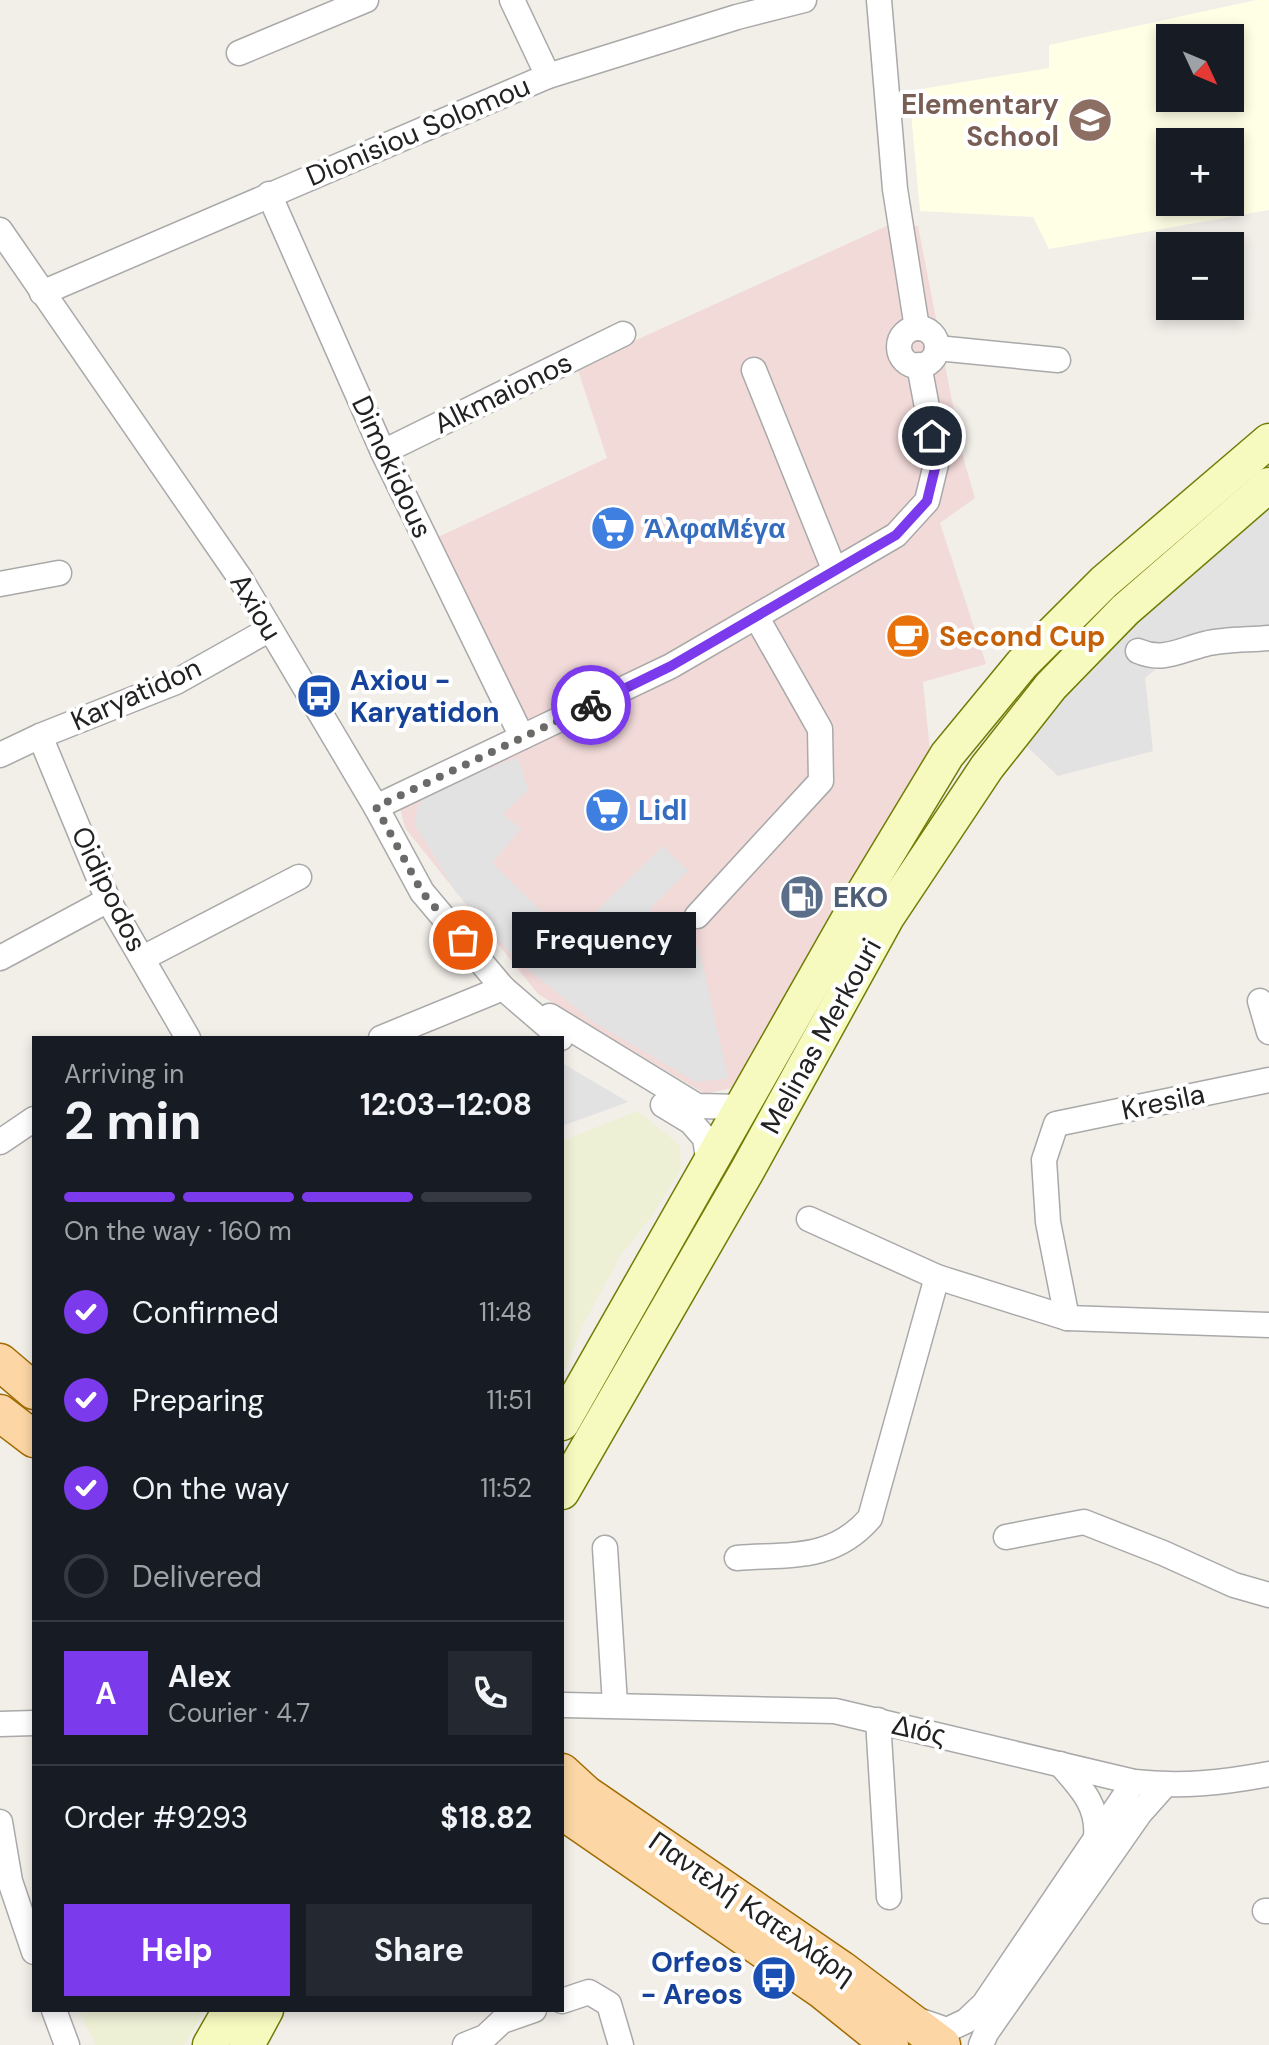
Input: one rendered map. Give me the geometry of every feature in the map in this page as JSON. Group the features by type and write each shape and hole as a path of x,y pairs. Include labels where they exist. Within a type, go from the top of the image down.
{"main road":[{"name":"Melinas Merkouri","path":"564,1419 860,899 947,755 1022,664 1104,582 1269,441"},
{"name":"Melinas Merkouri","path":"564,1489 747,1171 887,917 987,767 1051,686 1125,610 1269,485"},
{"path":"0,1362 32,1390"},
{"path":"2,1417 32,1438"},
{"name":"Παντελή Κατελλάρη","path":"564,1774 586,1794 899,2031"},
{"name":"Παντελή Κατελλάρη","path":"564,1812 823,1991 899,2031 942,2045"},
{"path":"210,2045 229,2012"},
{"path":"247,2045 265,2012"}],"street":[{"path":"239,53 366,0"},
{"path":"512,0 548,76"},
{"name":"Dionisiou Solomou","path":"42,293 548,76 737,17 804,0"},
{"path":"879,0 895,189 917,328"},
{"name":"Dimokidous","path":"269,194 383,452 522,737"},
{"name":"Axiou","path":"0,230 208,529 376,807 422,892 503,988 560,1036"},
{"path":"917,328 929,331 937,348 932,359 919,365 905,360 899,349 902,337 917,328"},
{"name":"Alkmaionos","path":"383,452 623,334"},
{"path":"937,348 1058,360"},
{"path":"376,807 671,666 896,535 927,501 937,460 919,365"},
{"path":"754,370 834,569"},
{"path":"0,584 59,573"},
{"path":"697,916 821,781 820,729 757,618"},
{"name":"Karyatidon","path":"0,755 176,682 270,629"},
{"path":"1138,651 1152,657 1171,655 1207,643 1269,638"},
{"name":"Oidipodos","path":"40,736 108,900 187,1036"},
{"path":"143,958 299,877"},
{"path":"0,958 108,900"},
{"path":"386,1036 503,988"},
{"name":"Axiou","path":"503,988 697,1106 744,1107"},
{"path":"1260,1001 1269,1032"},
{"name":"Axiou","path":"564,1039 691,1122 705,1138 709,1165"},
{"name":"Kresila","path":"1067,1318 1048,1222 1044,1160 1056,1124 1269,1080"},
{"path":"0,1142 32,1120"},
{"path":"809,1219 937,1277 1067,1318 1269,1325"},
{"path":"737,1558 819,1551 855,1535 870,1518 937,1277"},
{"path":"2,1417 32,1390"},
{"path":"1006,1537 1084,1522 1234,1585 1269,1595"},
{"path":"605,1548 615,1704"},
{"name":"Διός","path":"564,1705 835,1711 1134,1782 1215,1784 1269,1774"},
{"path":"878,1720 889,1897"},
{"path":"0,1724 32,1723"},
{"path":"1060,1764 1095,1809 1096,1837"},
{"path":"899,2031 947,2030 973,2015 984,2004 1134,1782"},
{"path":"981,2045 986,2033 1140,1813 1165,1785"},
{"path":"0,1822 5,1882 32,1947"},
{"path":"564,2000 589,1992 609,2004 621,2045"},
{"path":"55,2012 67,2045"},
{"path":"479,2042 502,2021 528,2012"}],"shaded area":[{"name":"Elementary School","path":"1256,0 1269,0 1269,210 1244,214 1244,128 1156,128 1156,216 1235,216 1049,249 1033,217 920,211 909,91 1049,68 1049,45"},
{"path":"891,224 918,226 963,457 975,498 940,523 986,664 923,682 930,750 732,1088 705,1094 538,994 405,828 399,804 536,742 436,538 607,458 577,367"},
{"path":"1269,502 1269,626 1162,664 1145,678 1153,751 1058,776 1019,739 1070,694 1164,592"},
{"path":"518,757 528,790 503,814 521,829 492,863 569,938 663,846 688,871 649,910 699,948 728,1078 696,1082 592,1021 513,957 455,891 415,825 417,808 426,794"},
{"path":"564,1064 628,1102 564,1125"},
{"path":"637,1111 680,1145 681,1169 652,1216 621,1255 583,1325 564,1373 564,1140"},
{"path":"204,2012 184,2045 96,2045 80,2014"}],"way so far":[{"path":"463,940 422,892 376,807 591,705"}],"place":[{"name":"Elementary School","path":"1090,120"},
{"name":"ΆλφαΜέγα","path":"613,528"},
{"name":"Second Cup","path":"908,636"},
{"name":"Axiou - Karyatidon","path":"319,696"},
{"name":"Lidl","path":"607,810"},
{"name":"EKO","path":"802,897"},
{"name":"Frequency","path":"463,940"},
{"name":"Orfeos - Areos","path":"774,1978"}],"route":[{"path":"591,705 671,666 896,535 927,501 937,460 932,436"}]}
